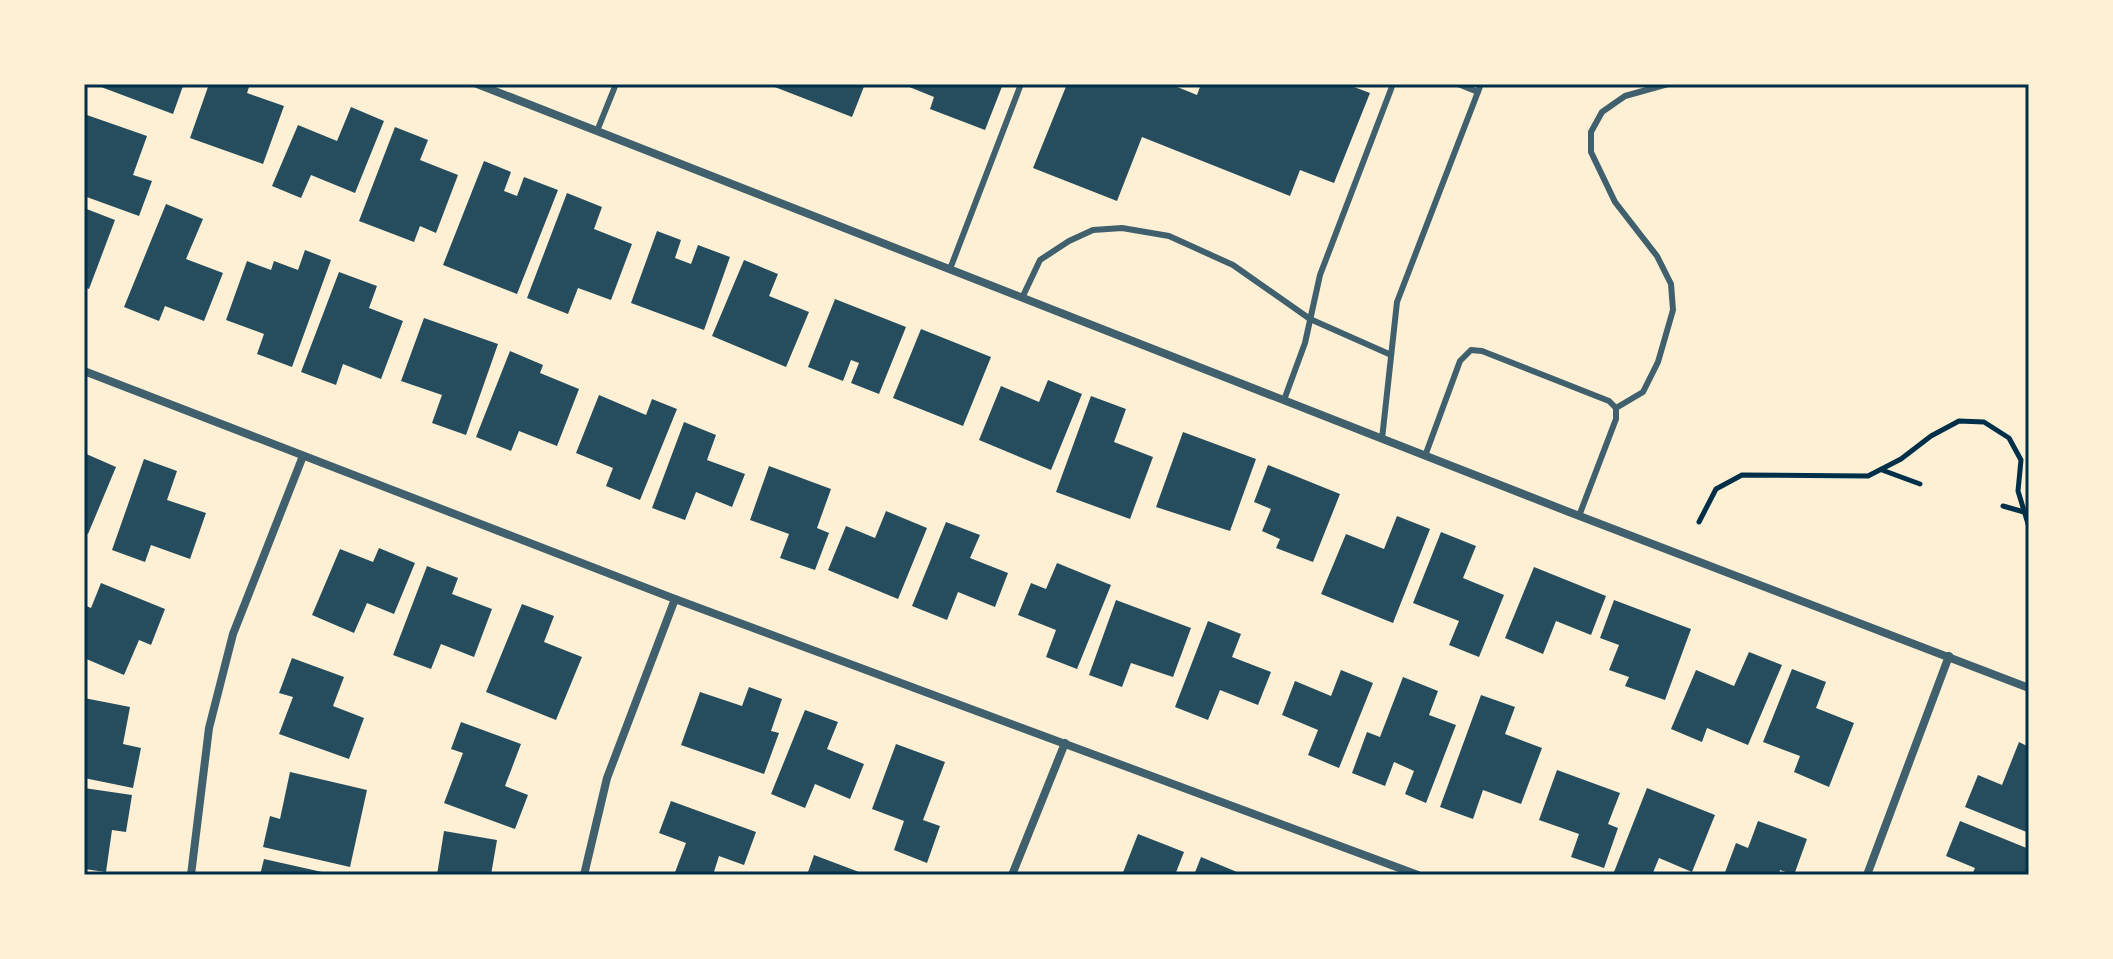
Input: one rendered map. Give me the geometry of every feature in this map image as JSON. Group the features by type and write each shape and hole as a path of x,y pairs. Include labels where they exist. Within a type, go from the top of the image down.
{"street":[{"path":"477,84 1579,516 2029,688"},
{"path":"84,371 675,599 1418,875"},
{"path":"191,875 209,728 233,634 303,456"},
{"path":"584,875 607,778 675,599"},
{"path":"1867,875 1949,656"},
{"path":"1012,875 1065,743"}],"lane":[{"path":"597,131 616,84"},
{"path":"950,269 1021,84"},
{"path":"1284,400 1305,343 1320,275 1393,84"},
{"path":"1458,84 1478,92"},
{"path":"1382,439 1397,302 1481,84"},
{"path":"1616,408 1643,392 1658,362 1673,310 1671,284 1657,256 1615,202 1591,152 1591,132 1602,112 1625,96 1668,84"},
{"path":"1022,298 1040,260 1093,230 1122,228 1169,236 1233,265 1310,319 1389,354"},
{"path":"1425,456 1460,361 1471,350 1482,351 1581,389 1609,401 1616,408 1616,419 1579,516"}],"path":[{"path":"1699,522 1716,489 1742,475 1868,476 1901,459 1931,436 1959,421 1984,422 2009,438 2021,460 2018,491 2029,527"},
{"path":"1881,470 1920,484"},
{"path":"2003,506 2024,512"}],"building":[{"path":"93,84 179,84 183,86 173,114"},
{"path":"209,84 250,84 247,93 284,106 263,164 190,138"},
{"path":"767,84 865,84 852,117"},
{"path":"902,84 1003,84 985,130 930,109 934,97"},
{"path":"1067,84 1170,84 1197,95 1201,84 1346,84 1370,93 1334,183 1300,170 1290,196 1142,137 1117,201 1033,168"},
{"path":"351,107 384,121 355,193 311,175 301,198 272,186 298,125 337,141"},
{"path":"84,114 147,136 133,175 152,181 139,216 84,196"},
{"path":"395,127 428,140 420,160 458,175 436,233 420,226 414,242 359,221"},
{"path":"484,161 511,172 504,191 517,196 524,177 558,190 517,294 443,265"},
{"path":"567,193 602,207 594,229 632,244 611,300 578,288 568,314 527,298"},
{"path":"166,204 203,219 186,259 223,273 204,321 165,306 159,321 124,307"},
{"path":"84,208 115,220 89,289 84,287"},
{"path":"657,231 681,240 675,258 691,264 698,245 730,257 704,330 631,303"},
{"path":"305,250 331,260 292,367 257,354 264,334 226,320 247,261 271,270 274,261 298,270"},
{"path":"744,260 778,274 769,296 809,312 786,367 712,336"},
{"path":"339,272 377,286 369,308 403,321 381,379 343,364 336,385 301,372"},
{"path":"835,299 906,327 879,394 851,383 859,363 851,360 843,381 808,367"},
{"path":"424,318 498,344 466,435 432,423 442,395 401,381"},
{"path":"921,329 991,357 963,426 893,398"},
{"path":"510,351 543,365 540,373 579,389 557,446 519,431 511,451 476,437"},
{"path":"1048,380 1082,394 1051,470 979,440 1001,386 1039,402"},
{"path":"599,395 646,415 652,399 677,409 640,500 606,486 613,468 576,453"},
{"path":"1091,396 1126,409 1114,442 1153,457 1130,519 1056,492"},
{"path":"684,422 716,435 707,460 745,474 732,507 696,492 685,520 652,508"},
{"path":"1183,432 1256,459 1230,531 1156,507"},
{"path":"84,453 116,467 88,534 84,532"},
{"path":"144,459 177,471 167,500 206,513 190,559 151,545 145,562 112,550"},
{"path":"1268,465 1340,494 1313,562 1276,548 1280,539 1262,531 1271,509 1254,502"},
{"path":"769,466 831,489 817,528 829,533 815,570 780,558 789,534 750,520"},
{"path":"886,511 927,528 898,599 828,570 846,526 875,538"},
{"path":"1397,516 1430,529 1393,623 1321,594 1346,534 1384,549"},
{"path":"946,522 980,535 970,558 1008,573 995,607 958,592 947,620 912,606"},
{"path":"1441,532 1476,546 1463,578 1504,595 1479,657 1449,645 1459,621 1413,603"},
{"path":"379,548 415,563 394,614 367,603 354,633 312,615 340,549 373,562"},
{"path":"1057,563 1111,585 1077,669 1046,657 1056,630 1018,615 1031,583 1046,589"},
{"path":"427,566 458,578 452,594 492,609 474,657 441,644 431,669 393,655"},
{"path":"1534,567 1606,596 1591,635 1556,621 1543,654 1505,638"},
{"path":"101,583 165,609 151,645 139,640 124,675 84,658 84,605 91,608"},
{"path":"1116,600 1191,628 1173,677 1131,663 1122,687 1089,675"},
{"path":"1614,600 1691,629 1665,700 1625,686 1629,677 1609,670 1619,645 1600,638"},
{"path":"522,604 554,616 544,642 582,657 556,720 486,692"},
{"path":"1208,621 1241,634 1232,657 1271,672 1258,705 1220,690 1208,720 1175,707"},
{"path":"1749,652 1782,665 1748,745 1707,728 1702,742 1671,729 1696,670 1734,686"},
{"path":"292,658 344,677 333,706 364,718 349,759 279,734 293,697 279,693"},
{"path":"1792,669 1826,682 1816,708 1854,723 1829,787 1794,772 1800,756 1763,742"},
{"path":"1341,670 1373,683 1339,768 1308,755 1318,730 1282,715 1295,681 1331,696"},
{"path":"1403,677 1438,691 1429,715 1456,725 1426,803 1405,794 1414,771 1394,762 1385,786 1352,773 1367,732 1380,737"},
{"path":"749,687 782,699 771,731 779,733 764,774 681,745 700,692 742,706"},
{"path":"1481,695 1515,707 1505,734 1542,748 1521,804 1483,790 1473,819 1440,807"},
{"path":"84,698 130,707 123,744 141,748 133,788 84,778"},
{"path":"805,710 838,722 827,749 864,764 850,799 815,784 805,808 771,794"},
{"path":"461,722 521,744 505,786 528,795 515,829 444,803 463,753 451,749"},
{"path":"2019,742 2029,747 2029,833 1965,807 1978,775 2002,785"},
{"path":"896,744 945,762 923,820 940,826 927,863 894,850 904,821 872,809"},
{"path":"1557,770 1620,793 1608,824 1618,828 1604,868 1571,857 1579,834 1539,820"},
{"path":"290,772 367,790 350,867 263,847 270,816 280,819"},
{"path":"84,788 132,795 126,832 112,830 106,872 84,869"},
{"path":"1647,788 1715,815 1692,872 1659,858 1652,875 1614,872"},
{"path":"671,801 756,832 744,865 719,856 713,875 674,875 686,843 659,833"},
{"path":"1758,821 1807,839 1794,875 1780,870 1779,875 1724,875 1736,843 1748,848"},
{"path":"1960,821 2029,849 2027,875 1972,875 1975,868 1946,856"},
{"path":"444,831 497,840 491,875 437,875"},
{"path":"1138,834 1184,852 1175,875 1122,875"},
{"path":"814,855 867,875 807,875"},
{"path":"1201,857 1237,872 1236,875 1194,875"},
{"path":"264,859 331,874 331,875 260,875"}]}
